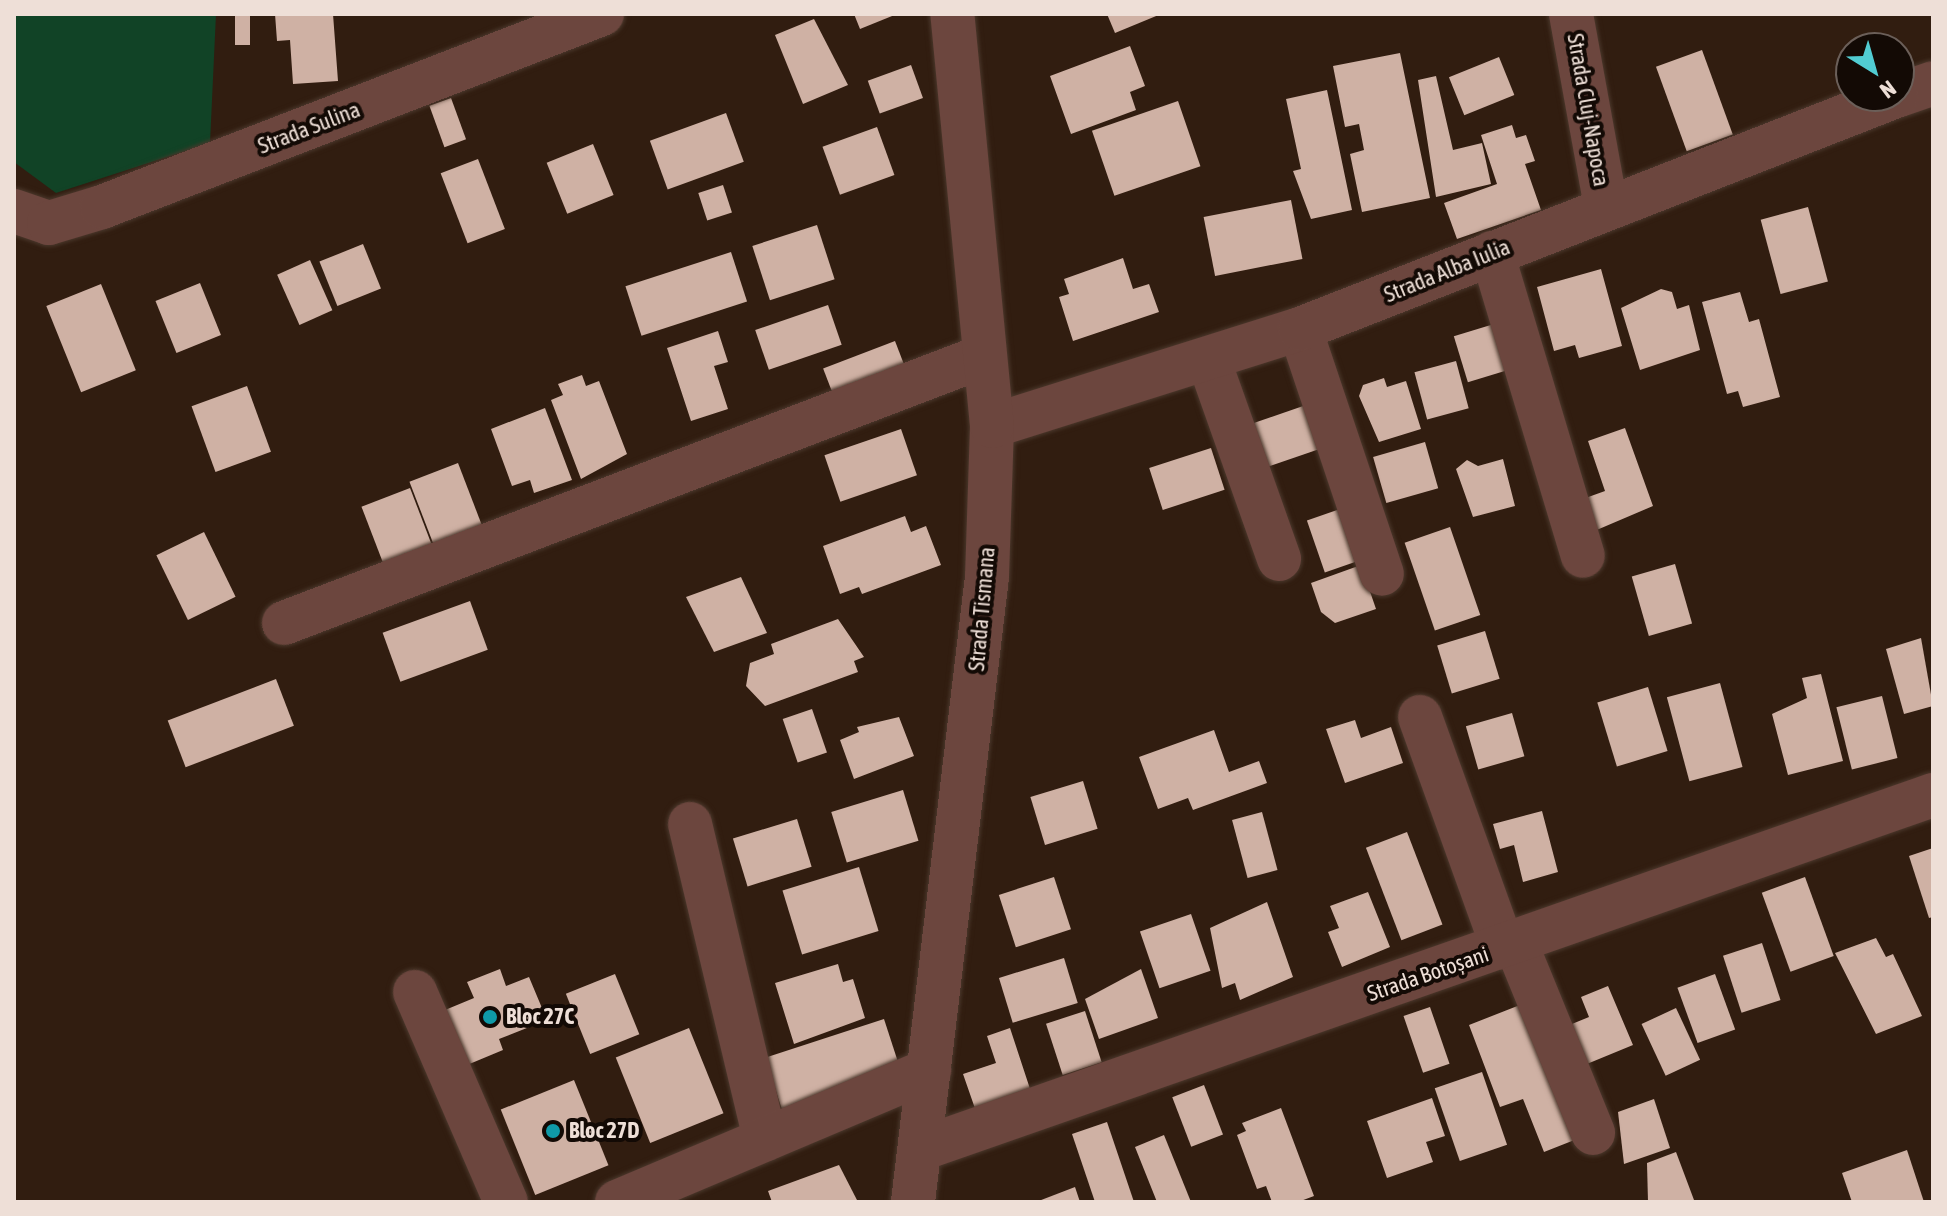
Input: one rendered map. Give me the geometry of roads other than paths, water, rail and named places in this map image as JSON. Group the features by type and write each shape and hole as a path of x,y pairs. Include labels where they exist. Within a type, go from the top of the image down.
{"street":[{"name":"Strada Sulina","path":"14,212 49,223 102,207 602,14"},
{"name":"Strada Tismana","path":"913,1202 987,577 992,426 952,14"},
{"name":"Strada Cluj-Napoca","path":"1571,14 1606,206"},
{"name":"Strada Alba Iulia","path":"992,426 1209,361 1300,329 1606,206 1856,112"},
{"path":"1492,253 1583,556"},
{"path":"1300,329 1382,574"},
{"path":"284,623 984,356"},
{"path":"1209,361 1279,559"},
{"path":"1420,717 1510,946 1593,1133"},
{"name":"Strada Botoșani","path":"921,1149 1510,946 1933,795"},
{"path":"690,824 765,1139"},
{"path":"415,992 506,1202"},
{"path":"617,1202 929,1070"}],"place":[{"name":"Bloc 27C","path":"490,1017"},
{"name":"Bloc 27D","path":"553,1131"}]}
